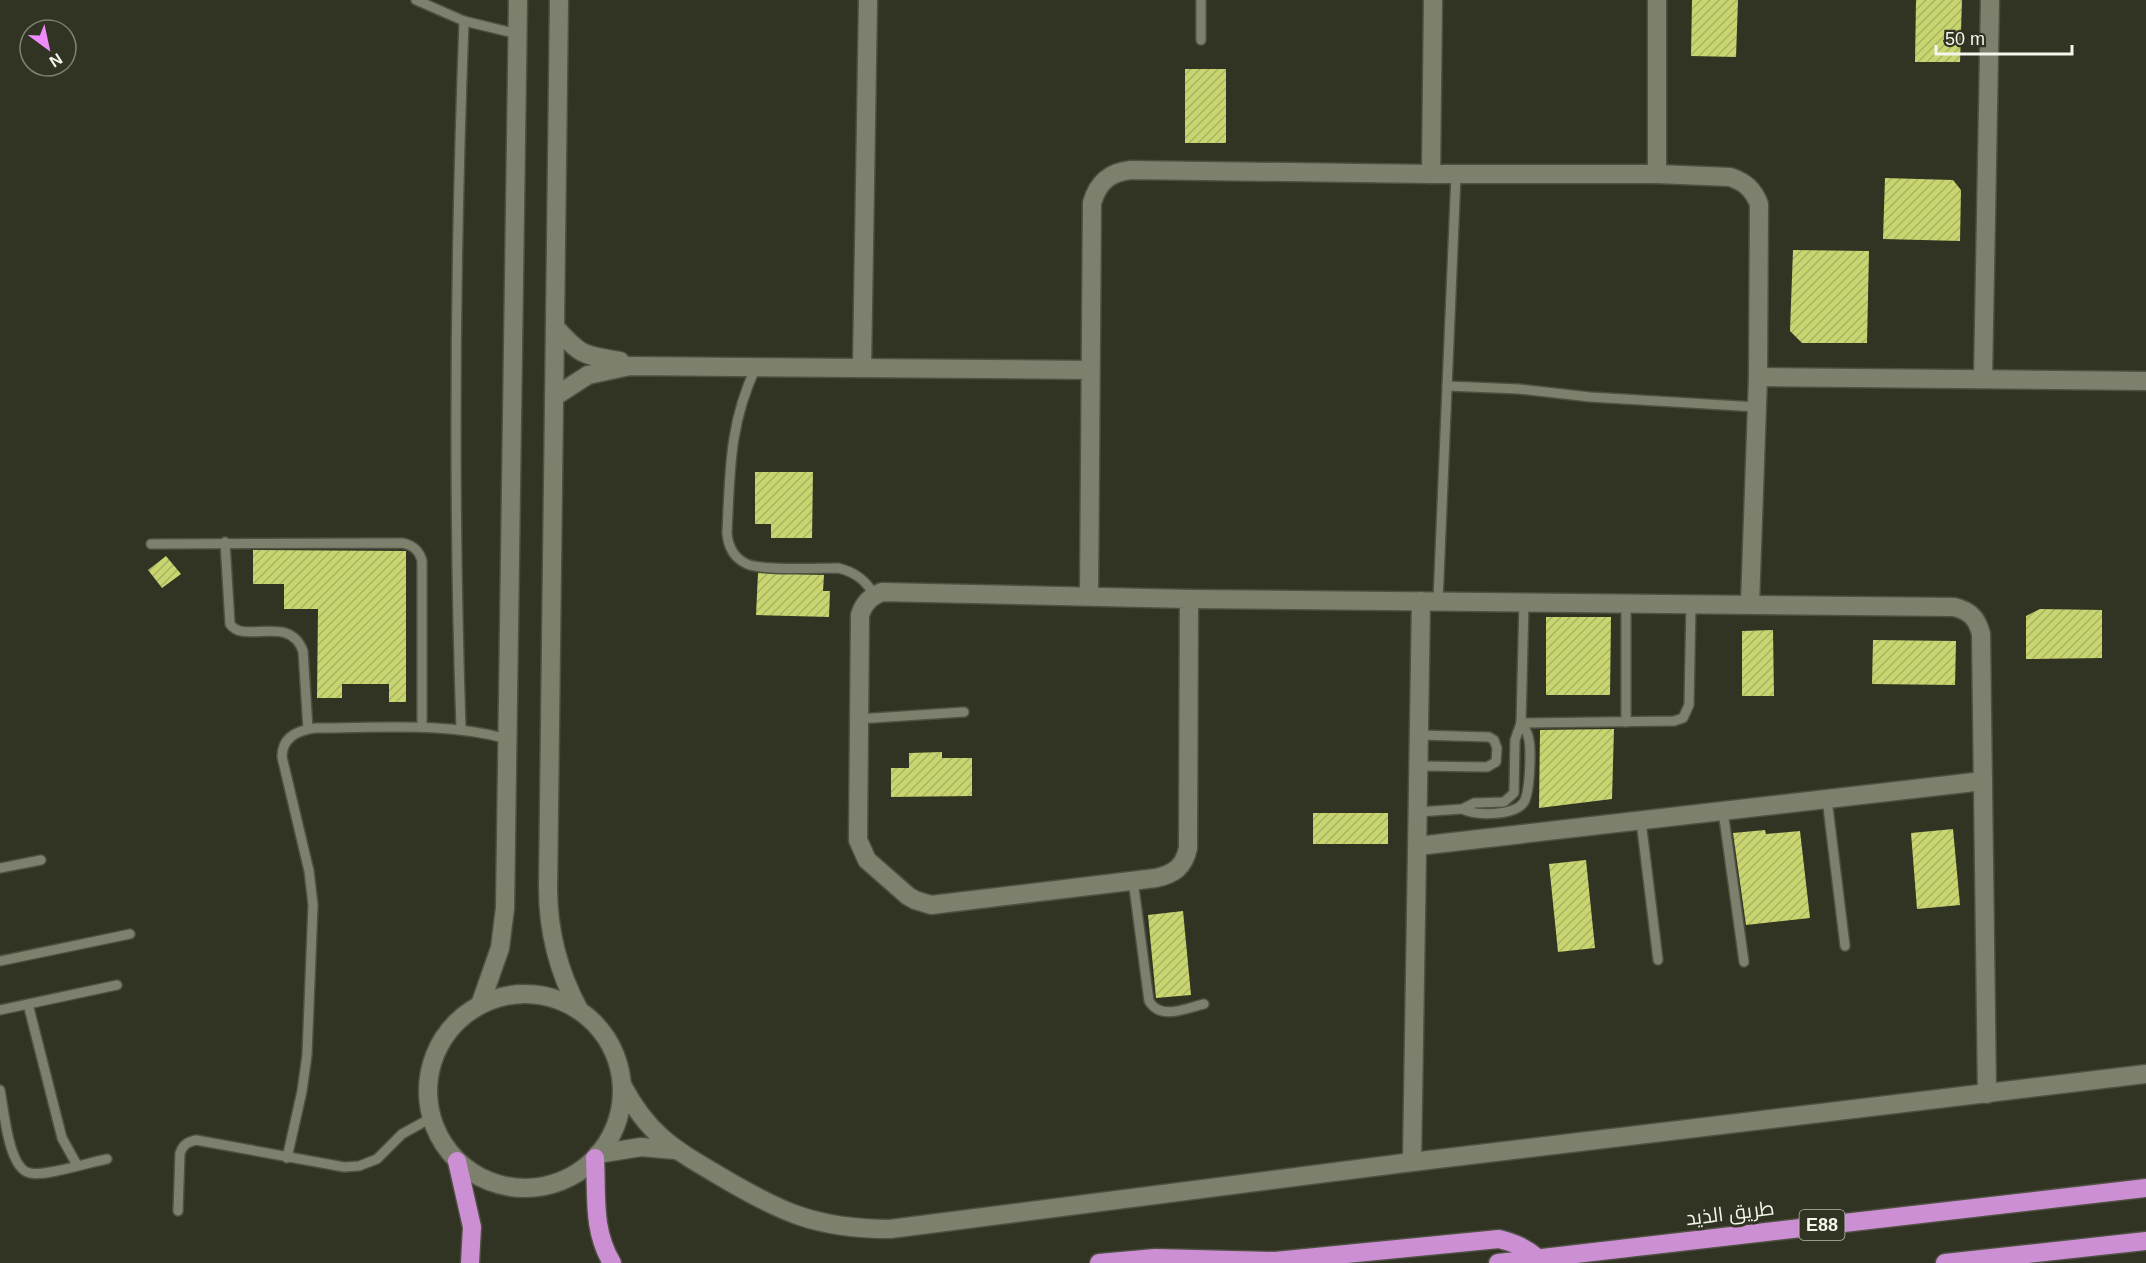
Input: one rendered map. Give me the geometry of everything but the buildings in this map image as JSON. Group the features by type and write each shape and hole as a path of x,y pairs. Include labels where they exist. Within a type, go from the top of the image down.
{"highway":[{"path":"596,1156 597,1225 604,1250 612,1263"},
{"path":"457,1161 472,1227 470,1263"},
{"name":"طريق الذيد","path":"1498,1263 2146,1187"},
{"path":"1099,1263 1155,1258 1275,1261 1498,1239 1514,1242 1539,1259"},
{"path":"1945,1263 2146,1243"}],"street":[{"path":"480,1005 494,967 503,928 506,888 518,0"},
{"path":"559,0 548,909 554,951 579,1010"},
{"path":"862,368 868,0"},
{"path":"1431,174 1433,0"},
{"path":"1656,0 1657,174"},
{"path":"1983,378 1990,0"},
{"path":"1089,596 1092,203 1101,182 1110,175 1131,170 1456,175 1657,174 1730,177 1740,180 1755,194 1759,204 1758,377 1750,604"},
{"path":"555,327 570,344 582,353 597,358 621,361 630,366"},
{"path":"554,397 588,375 630,366 1090,370"},
{"path":"1758,377 2146,381"},
{"path":"1189,599 1188,836 1186,856 1177,870 1166,876 932,904 915,900 867,860 860,847 858,832 860,615 863,606 874,595 890,592 1189,599 1954,607 1973,616 1979,624 1981,634 1987,1094"},
{"path":"1412,1162 1419,766 1430,601"},
{"path":"1418,846 1983,782"},
{"path":"530,994 552,998 579,1010 591,1019 609,1042 618,1063 622,1085 619,1115 607,1142 596,1156 570,1177 541,1187 526,1188 496,1184 482,1178 457,1161 441,1141 431,1118 428,1103 429,1074 438,1046 456,1022 480,1005 508,995 530,994"},
{"path":"622,1085 645,1121 675,1149 770,1205 798,1217 828,1225 859,1229 890,1229 1412,1162 2146,1074"},
{"path":"596,1156 641,1147 675,1149"}],"lane":[{"path":"416,0 464,21 518,34"},
{"path":"1201,0 1201,40"},
{"path":"461,729 455,425 457,234 464,21"},
{"path":"1430,601 1447,386 1456,175"},
{"path":"756,367 742,401 733,436 727,533 730,548 740,560 755,566 847,570 863,580 874,595"},
{"path":"1447,386 1757,406"},
{"path":"225,543 230,624 237,630 288,633 299,642 303,651 308,729"},
{"path":"151,544 402,543 410,545 417,550 423,561 422,727"},
{"path":"1419,812 1462,809 1474,803 1504,802 1512,797 1515,789 1515,740 1521,723 1524,602"},
{"path":"1626,603 1626,722"},
{"path":"1521,723 1674,721 1686,714 1689,705 1691,603"},
{"path":"858,719 964,712"},
{"path":"1462,809 1473,813 1512,811 1524,802 1528,791 1529,745 1527,733 1521,723"},
{"path":"287,1158 302,1091 307,1055 313,905 309,871 282,757 284,745 292,735 308,729 422,727 461,729 508,739"},
{"path":"1419,766 1487,767 1496,762 1497,747 1494,740 1489,737 1420,735"},
{"path":"1827,799 1845,946"},
{"path":"1723,811 1744,962"},
{"path":"1641,821 1658,960"},
{"path":"0,868 41,860"},
{"path":"1134,880 1149,1002 1156,1009 1165,1013 1204,1004"},
{"path":"0,961 130,934"},
{"path":"0,1010 117,985"},
{"path":"28,1004 62,1138 77,1165"},
{"path":"0,1090 12,1153 20,1168 36,1174 107,1159"},
{"path":"178,1211 180,1153 190,1141 196,1140 344,1167 359,1166 377,1159 402,1134 431,1118"}]}
